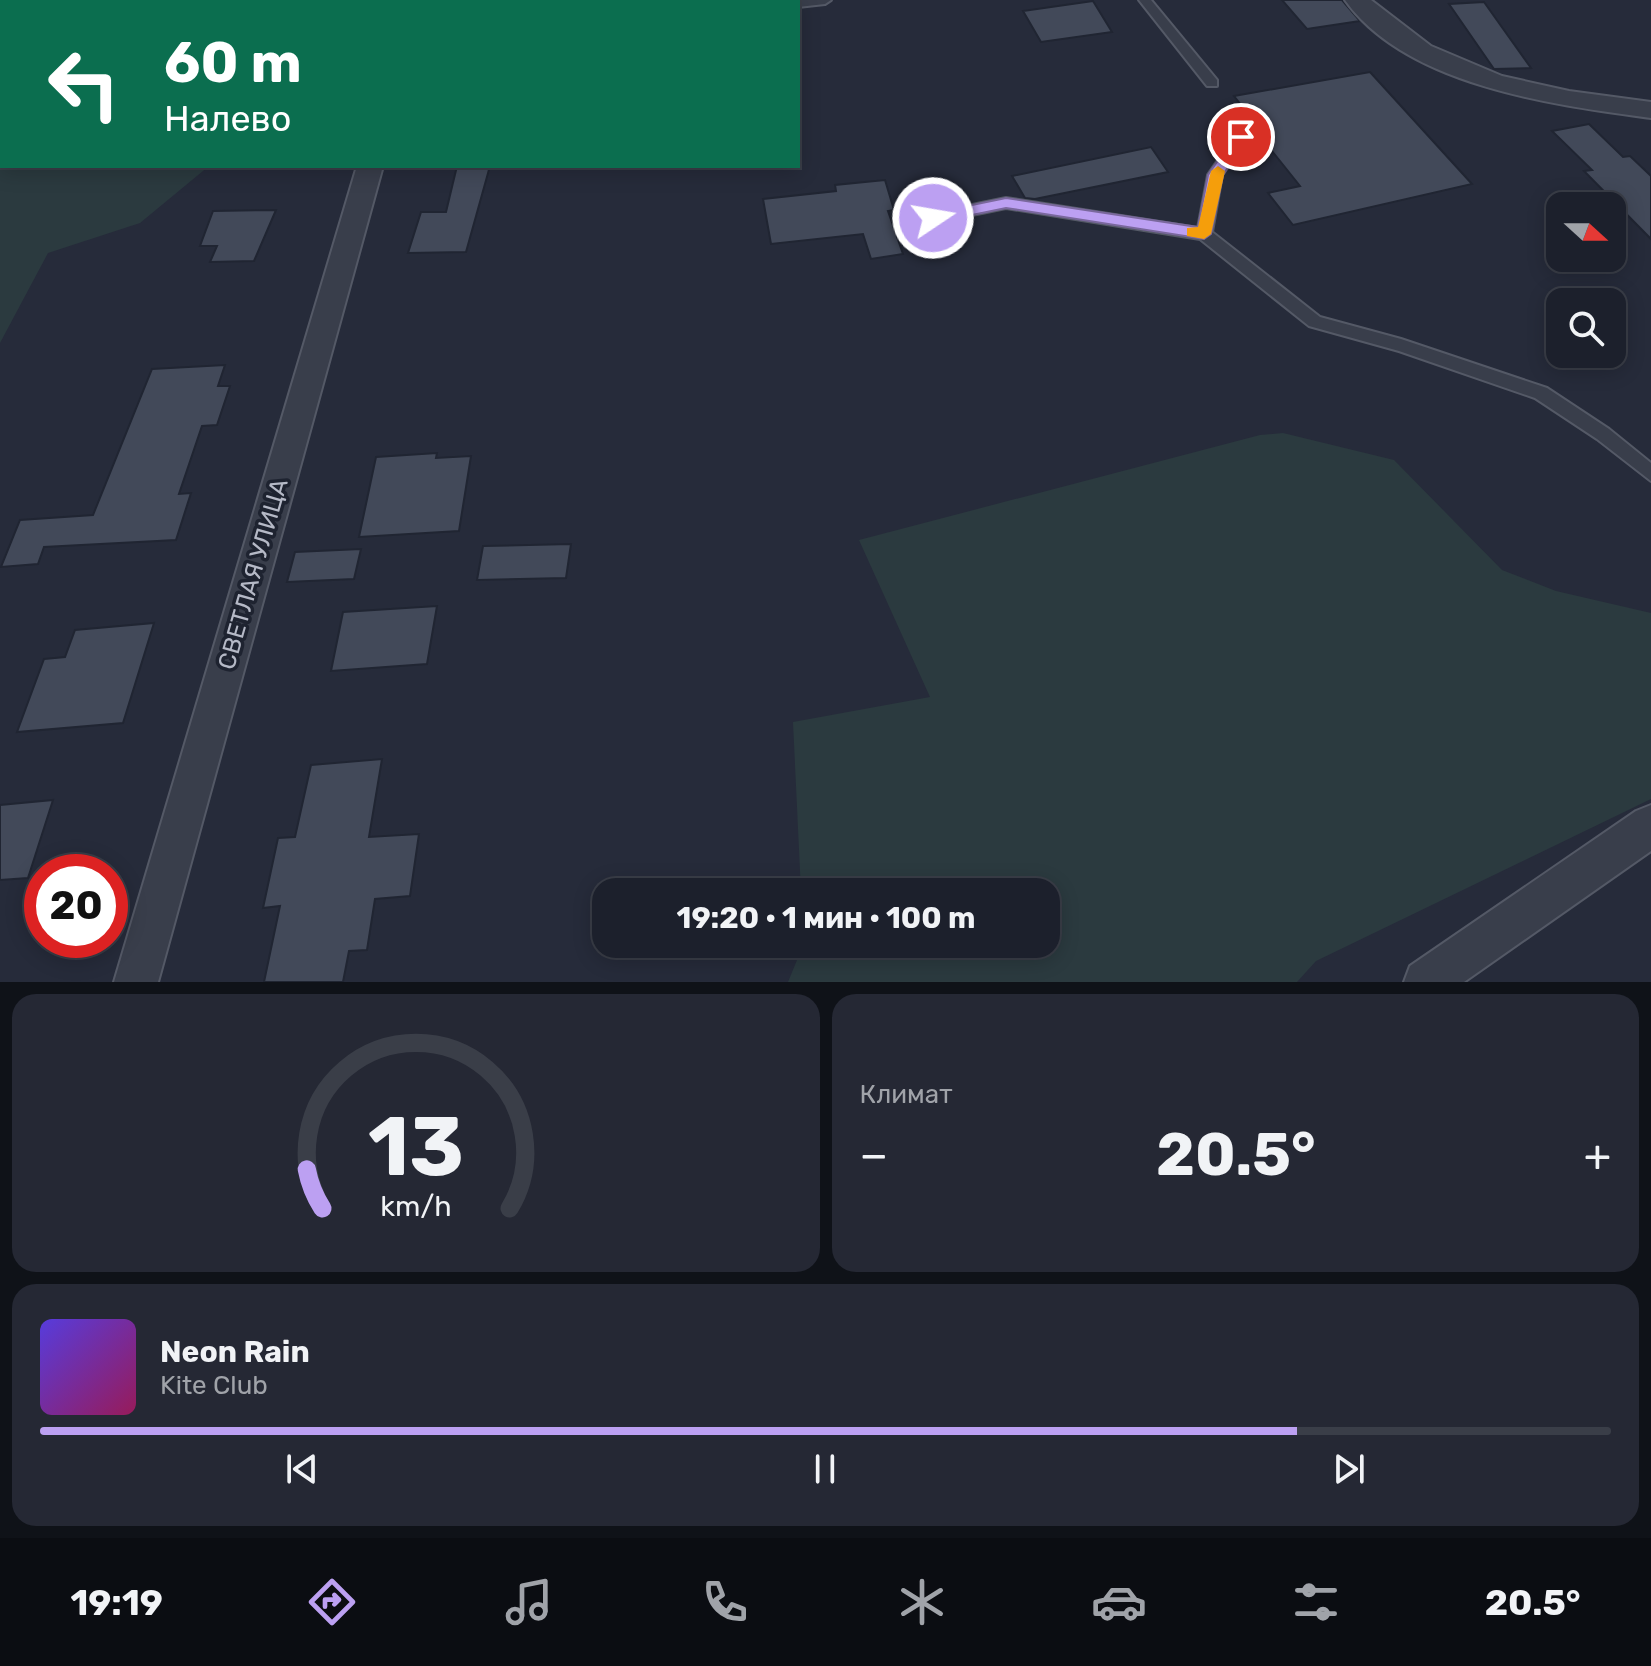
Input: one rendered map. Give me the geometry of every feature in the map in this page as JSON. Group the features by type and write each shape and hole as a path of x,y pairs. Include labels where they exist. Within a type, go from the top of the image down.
{"street":[{"path":"1357,0 1404,39 1449,68 1475,78 1584,101 1651,110"},
{"name":"СВЕТЛАЯ УЛИЦА","path":"136,982 369,168"},
{"path":"1426,982 1651,826"}],"lane":[{"path":"800,3 825,0"},
{"path":"1145,0 1212,83"},
{"path":"1204,234 1215,175 1241,137"},
{"path":"909,223 1006,203 1204,234 1315,322 1401,345 1541,393 1603,434 1651,473"}],"shaded area":[{"path":"0,168 207,168 140,223 48,253 0,343"},
{"path":"1283,433 1394,460 1502,570 1556,591 1651,613 1651,799 1316,961 1297,982 788,982 797,958 1060,958 1060,878 800,878 793,722 930,697 859,540 1260,435"}],"building":[{"path":"1282,0 1342,0 1360,21 1307,29"},
{"path":"1093,1 1112,32 1041,42 1023,11"},
{"path":"1484,2 1531,68 1494,69 1449,4"},
{"path":"1370,72 1472,184 1293,225 1268,193 1300,186 1240,111 1245,110 1234,96"},
{"path":"1589,124 1623,157 1630,156 1651,176 1651,239 1626,214 1626,192 1605,192 1584,171 1592,170 1552,131"},
{"path":"1151,147 1168,172 1035,199 1025,198 1012,176"},
{"path":"457,168 489,168 466,252 408,253 421,212 446,212"},
{"path":"885,180 894,210 888,211 903,254 871,259 863,234 771,244 763,199 836,191 835,185"},
{"path":"276,210 254,261 210,262 217,246 200,246 213,211"},
{"path":"225,365 218,386 230,386 217,425 202,426 179,494 191,493 176,540 44,547 38,564 1,567 20,520 93,515 152,369"},
{"path":"437,453 436,458 471,456 459,531 359,537 376,457"},
{"path":"571,544 566,578 477,580 483,546"},
{"path":"361,549 354,579 287,582 295,552"},
{"path":"437,606 427,664 331,671 343,612"},
{"path":"154,623 123,723 17,732 44,659 65,657 75,630"},
{"path":"382,759 369,837 419,834 410,896 375,899 367,950 349,951 343,982 264,982 280,906 263,908 278,838 295,837 311,765"},
{"path":"53,800 36,854 24,854 24,878 0,880 0,805"}],"slow traffic":[{"path":"1192,232 1204,234 1218,171"}],"route":[{"path":"933,218 1006,203 1204,234 1215,175 1241,137"}]}
